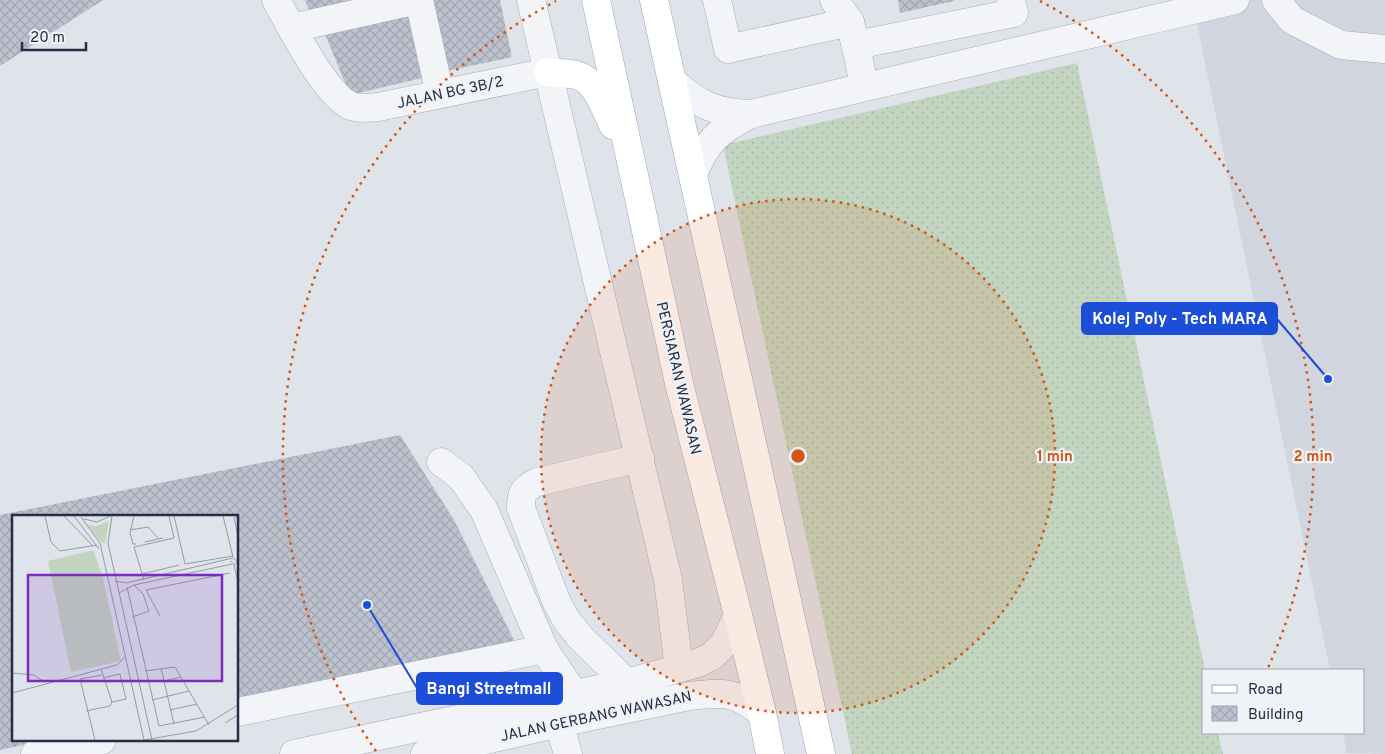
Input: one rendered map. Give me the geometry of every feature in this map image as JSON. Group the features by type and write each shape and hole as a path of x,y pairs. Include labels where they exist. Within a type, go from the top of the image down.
{"main road":[{"name":"PERSIARAN WAWASAN","path":"596,0 679,383 738,615 770,754"},
{"path":"654,0 821,754"},
{"path":"548,72 577,75 589,82 601,100 615,131 629,152"}],"street":[{"path":"276,0 292,28 418,0 440,94"},
{"path":"531,0 668,580 679,668"},
{"path":"717,0 728,49 1014,13 1011,0"},
{"path":"834,0 853,34 864,86"},
{"path":"693,175 701,154 714,137 732,124 751,114 1235,0"},
{"path":"1276,0 1292,20 1341,45 1385,49"},
{"name":"JALAN BG 3B/2","path":"292,28 329,88 351,106 378,107 548,72"},
{"path":"672,81 691,97 708,107 730,113 751,114"},
{"path":"626,683 582,638 564,615 557,602 521,508 521,497 526,488 537,482 640,458"},
{"path":"441,462 461,477 484,510 544,649 574,694"},
{"name":"JALAN GERBANG WAWASAN","path":"294,754 626,683 698,663 712,656 724,644 738,615"},
{"path":"239,712 544,649"},
{"name":"JALAN GERBANG WAWASAN","path":"425,754 559,723 710,693 722,693 742,699 762,713"},
{"path":"559,723 568,754"},
{"path":"35,754 92,742"}],"shaded area":[{"path":"1192,0 1385,0 1385,754 1347,753 1343,734 1365,734 1365,669 1330,669"}],"green space":[{"path":"1077,63 1205,669 1202,669 1202,734 1218,734 1223,754 852,754 723,145"}],"building":[{"path":"0,0 103,0 0,66"},
{"path":"305,0 382,0 312,17"},
{"path":"426,0 500,0 512,57 442,72"},
{"path":"898,0 954,0 954,1 900,13"},
{"path":"415,9 431,76 350,95 323,29"},
{"path":"400,435 454,520 516,644 239,701 239,515 12,515 12,742 36,742 0,750 0,515"}],"place":[{"name":"Kolej Poly - Tech MARA","path":"1328,379"},
{"name":"Bangi Streetmall","path":"367,605"}]}
